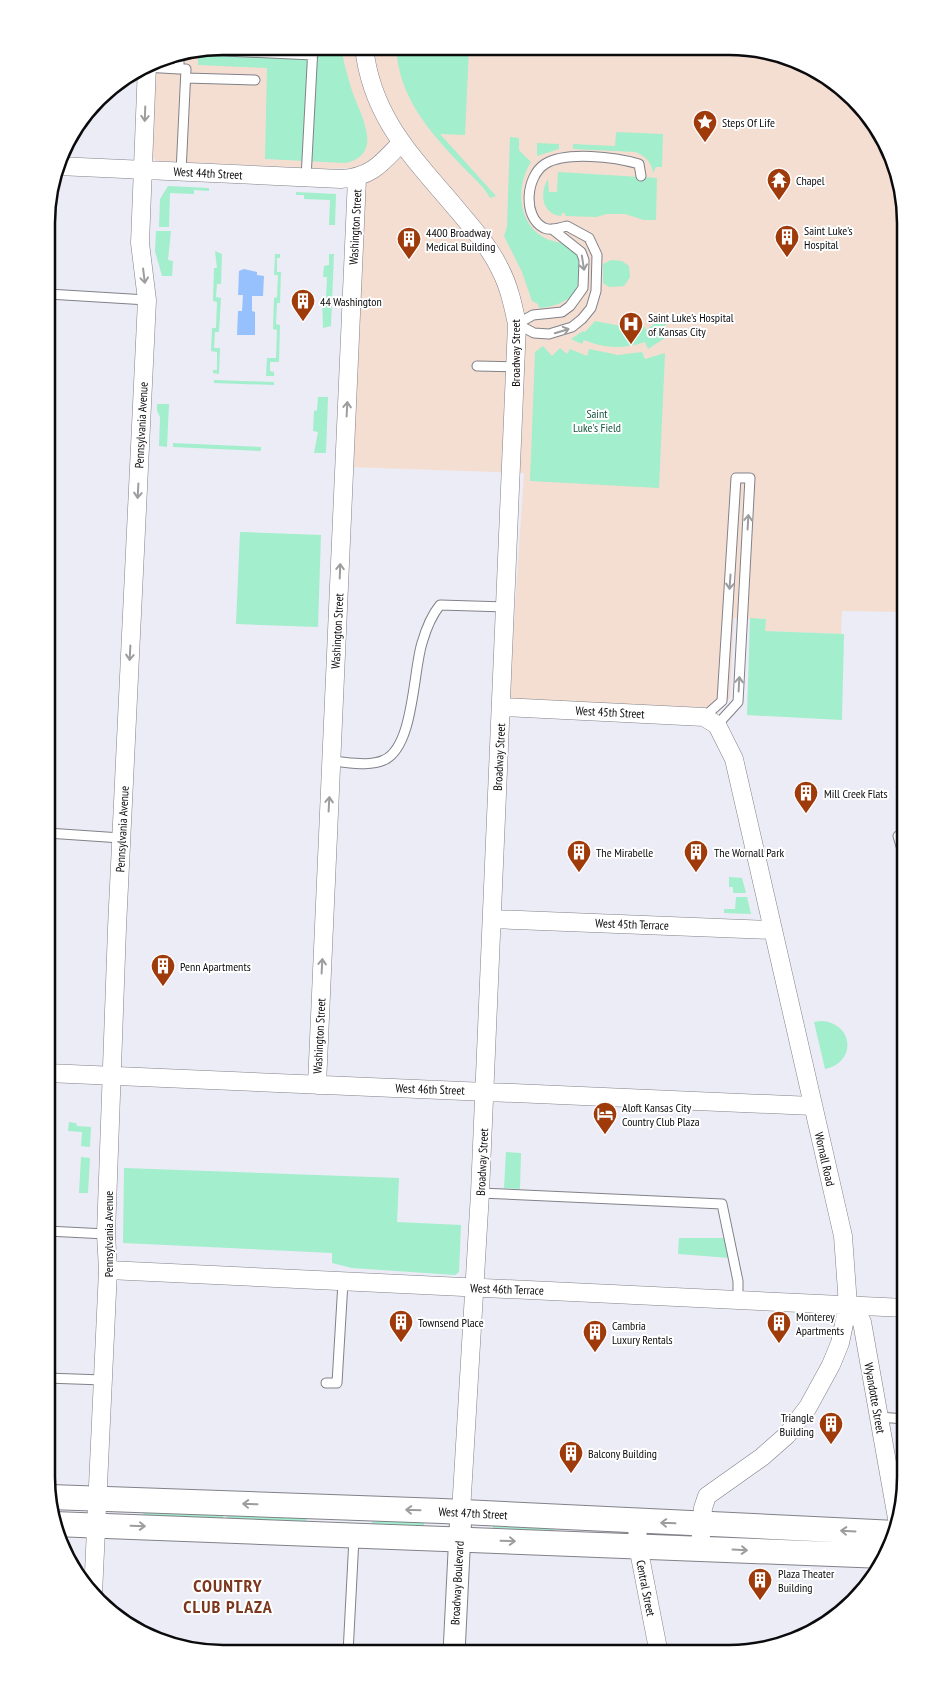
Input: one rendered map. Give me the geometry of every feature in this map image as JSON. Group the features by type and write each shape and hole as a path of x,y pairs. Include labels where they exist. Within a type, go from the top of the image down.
{"main road":[{"name":"West 47th Street","path":"56,1497 461,1512 887,1533"},
{"path":"300,1533 325,1524 331,1516 334,1507"},
{"path":"350,1535 355,1521 380,1509"},
{"name":"West 47th Street","path":"62,1524 877,1556"}],"street":[{"name":"Broadway Street","path":"365,55 367,72 379,107 401,143 484,242 501,269 512,299 516,324 516,367 485,1091 461,1512"},
{"name":"Pennsylvania Avenue","path":"94,1584 108,1270 106,1234 121,838 147,300 140,243 146,75"},
{"path":"357,178 377,168 401,143"},
{"name":"West 44th Street","path":"65,166 306,178 357,178"},
{"name":"Washington Street","path":"317,1084 357,178"},
{"name":"West 45th Street","path":"501,707 710,721"},
{"name":"Wornall Road","path":"700,1548 703,1508 707,1496 762,1457 787,1435 808,1407 831,1365 840,1343 848,1305 843,1236 734,759 710,721"},
{"name":"West 45th Terrace","path":"492,918 772,930"},
{"name":"West 46th Street","path":"55,1072 813,1106"},
{"name":"West 46th Terrace","path":"108,1270 897,1308"},
{"name":"Wyandotte Street","path":"848,1305 862,1322 895,1505"},
{"name":"Broadway Boulevard","path":"454,1645 461,1512"},
{"name":"Central Street","path":"637,1522 638,1546 657,1645"}],"lane":[{"path":"306,178 313,55"},
{"path":"179,61 179,69"},
{"path":"160,68 186,69 181,172"},
{"path":"186,78 255,80"},
{"path":"516,324 534,333 549,334 561,332 572,328 582,319 595,299 597,255 589,238 576,229 567,226 552,229 544,228 536,220 531,210 530,190 543,165 556,159 573,157 626,160 638,164 641,176"},
{"path":"516,324 533,315 562,312 570,306 583,288 584,260 581,252 552,229"},
{"path":"55,294 147,300"},
{"path":"477,366 516,367"},
{"path":"736,478 750,478 738,702 710,721 722,701 736,478"},
{"path":"732,547 746,548"},
{"path":"728,604 743,606"},
{"path":"331,761 374,763 387,759 399,746 411,716 415,673 422,643 433,614 440,605 506,607"},
{"path":"726,639 741,640"},
{"path":"55,834 121,838"},
{"path":"480,1193 722,1204 738,1281 738,1300"},
{"path":"55,1231 106,1234"},
{"path":"326,1383 337,1383 343,1282"},
{"path":"55,1378 103,1380"},
{"path":"879,1418 897,1419"},
{"path":"348,1645 350,1535"}],"shaded area":[{"name":"Saint Luke's Hospital of Kansas City","path":"212,55 740,55 783,64 803,72 822,83 855,112 869,130 880,149 888,169 896,201 897,612 842,611 841,634 765,631 765,619 734,618 730,698 715,716 509,700 524,473 349,467 362,185 350,168 329,169 156,161 152,156 155,70 191,58"}],"green space":[{"path":"212,55 343,55 353,94 366,129 367,140 365,150 358,158 346,163 265,159 267,68 198,65 198,57"},
{"path":"397,55 469,55 465,135 440,134 496,196 490,198 481,185 427,126 410,98 398,65"},
{"path":"616,132 663,134 662,167 656,167 653,173 647,160 635,152 573,149 573,144 615,146"},
{"path":"510,137 519,138 519,150 531,162 526,171 521,192 524,213 528,222 543,237 571,247 579,260 580,272 577,288 568,299 548,307 539,308 538,304 532,301 522,272 504,236 507,227"},
{"path":"537,143 559,144 559,149 537,156"},
{"path":"558,172 657,178 656,220 644,220 625,214 607,214 596,217 565,216 565,213 562,213 561,216 555,214 546,207 543,197 548,179 549,192 557,192"},
{"path":"168,186 209,188 209,191 194,190 194,194 170,193 169,227 159,227 160,199"},
{"path":"296,192 336,194 335,225 329,225 330,200 304,199 304,195 296,195"},
{"path":"156,231 171,231 168,260 173,261 172,276 162,276 155,251"},
{"path":"215,251 222,254 221,284 217,284 216,297 221,298 219,332 215,332 214,348 220,348 219,374 213,373 213,370 217,370 217,352 211,351 212,328 216,328 217,302 213,301 214,268 217,268"},
{"path":"275,254 280,254 280,258 277,258 277,272 281,272 280,303 277,303 276,324 280,325 279,362 270,362 270,371 274,372 274,376 266,376 267,358 276,358 277,330 273,329 274,298 277,297 278,275 274,275"},
{"path":"329,254 334,254 331,326 323,328 322,299 326,299 327,277 323,277 324,266 329,265"},
{"path":"611,260 622,261 629,266 630,277 624,286 609,287 603,283 603,264"},
{"path":"666,315 665,338 648,349 645,342 630,346 614,347 584,340 582,344 571,339 583,331 585,332 595,321 621,326 641,321 646,330"},
{"name":"Saint Luke's Field","path":"543,346 552,356 560,348 567,354 570,349 587,356 589,349 618,355 642,352 645,359 665,353 659,488 530,481 535,352"},
{"path":"214,380 274,382 274,385 214,383"},
{"path":"318,397 328,397 326,453 314,453 318,432 313,431 314,411 317,410"},
{"path":"157,404 169,404 167,447 159,446 160,417 157,411"},
{"path":"173,443 261,447 261,451 173,447"},
{"path":"240,532 321,535 318,627 236,624"},
{"path":"750,618 766,619 765,631 844,634 842,720 747,715"},
{"path":"729,877 742,878 746,893 733,893 733,887 729,887"},
{"path":"736,897 747,897 751,914 724,913 724,909 735,909"},
{"path":"814,1022 832,1023 840,1028 845,1035 847,1043 843,1059 825,1069"},
{"path":"69,1122 76,1123 77,1126 91,1127 90,1147 81,1146 82,1132 68,1131"},
{"path":"506,1152 521,1153 520,1189 504,1188"},
{"path":"81,1157 90,1158 88,1193 79,1193"},
{"path":"124,1168 399,1178 397,1222 461,1225 459,1272 455,1275 352,1268 332,1263 332,1253 123,1243"},
{"path":"679,1238 726,1238 730,1258 678,1254"},
{"path":"227,1509 307,1517 306,1524 227,1520"},
{"path":"223,1510 223,1520 143,1516 143,1511"},
{"path":"379,1520 424,1522 424,1528 371,1526 372,1522"},
{"path":"493,1526 554,1529 554,1531 493,1528"}],"water":[{"path":"244,269 264,276 263,296 252,296 252,311 255,312 255,335 237,335 238,311 242,311 243,295 238,295 239,271"}],"place":[{"name":"Steps Of Life","path":"705,143"},
{"name":"Chapel","path":"779,201"},
{"name":"Saint Luke's Hospital","path":"787,258"},
{"name":"4400 Broadway Medical Building","path":"409,260"},
{"name":"44 Washington","path":"303,322"},
{"name":"Saint Luke's Hospital of Kansas City","path":"631,345"},
{"name":"Mill Creek Flats","path":"806,814"},
{"name":"The Mirabelle","path":"579,873"},
{"name":"The Wornall Park","path":"696,873"},
{"name":"Penn Apartments","path":"163,987"},
{"name":"Aloft Kansas City Country Club Plaza","path":"605,1135"},
{"name":"Townsend Place","path":"401,1343"},
{"name":"Monterey Apartments","path":"779,1344"},
{"name":"Cambria Luxury Rentals","path":"595,1353"},
{"name":"Triangle Building","path":"831,1445"},
{"name":"Balcony Building","path":"571,1474"},
{"name":"Plaza Theater Building","path":"760,1601"}],"district":[{"name":"COUNTRY CLUB PLAZA","path":"228,1595"}]}
